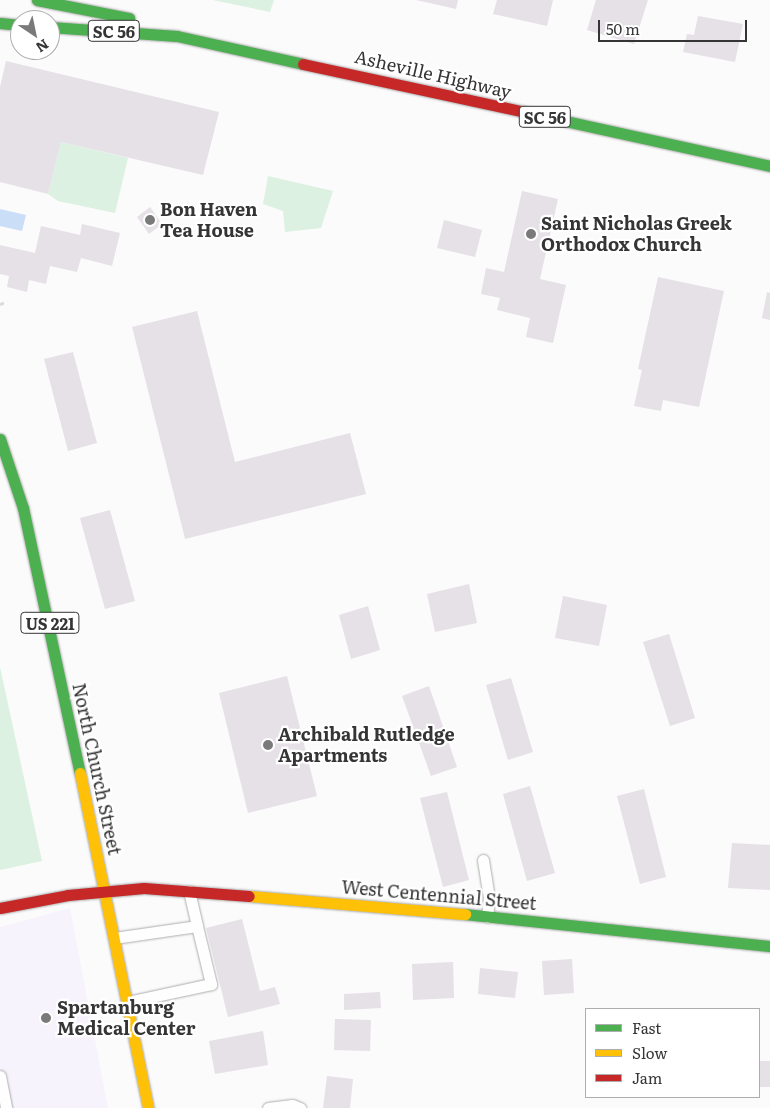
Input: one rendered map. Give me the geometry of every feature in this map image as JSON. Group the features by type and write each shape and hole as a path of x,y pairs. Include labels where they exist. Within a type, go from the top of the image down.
{"main road":[{"name":"Asheville Highway","path":"38,0 135,19 177,36"},
{"name":"Asheville Highway","path":"60,28 177,36 770,166"},
{"name":"North Church Street","path":"0,440 23,508 48,617 148,1108"},
{"name":"West Centennial Street","path":"0,908 104,891 144,888 486,917 770,946"}],"lane":[{"path":"483,860 489,898 486,917"},
{"path":"127,1002 211,984 189,891"},
{"path":"114,938 197,926"},
{"path":"0,1076 6,1108"},
{"path":"268,1108 292,1105 300,1108"}],"path":[{"path":"0,304 6,302"}],"shaded area":[{"name":"Spartanburg Medical Center","path":"70,908 108,1108 0,1108 0,927"}],"green space":[{"path":"213,0 274,0 270,12"},
{"path":"61,142 128,158 115,213 58,201 48,194"},
{"path":"268,176 333,191 321,228 285,232 283,211 263,204"},
{"path":"0,667 42,861 0,870"}],"water":[{"path":"0,209 26,215 22,231 0,226"}],"building":[{"path":"416,0 458,0 456,9"},
{"path":"497,0 553,0 547,26 493,14"},
{"path":"596,0 648,0 634,44 587,30"},
{"path":"698,16 743,24 735,62 683,52 687,34 694,35"},
{"path":"6,61 219,112 203,175 61,142 48,194 0,182 0,87"},
{"name":"Saint Nicholas Greek Orthodox Church","path":"522,191 558,199 540,279 566,285 553,343 526,337 530,318 497,310 500,298 481,294 486,268 504,272"},
{"name":"Bon Haven Tea House","path":"150,207 162,224 149,234 137,217"},
{"path":"444,220 482,230 475,257 437,248"},
{"path":"82,224 120,233 112,266 81,258 77,272 50,266 46,284 29,280 27,292 7,287 9,276 0,274 0,245 35,253 41,226 80,235"},
{"path":"658,277 724,291 699,407 663,400 661,411 634,406 642,370 638,369"},
{"path":"767,292 770,293 770,320 762,318"},
{"path":"197,311 235,462 350,433 366,494 185,539 132,327"},
{"path":"73,352 97,443 68,451 44,359"},
{"path":"110,510 135,601 105,609 80,518"},
{"path":"469,584 477,623 435,632 427,594"},
{"path":"563,596 607,605 599,646 555,638"},
{"path":"368,606 380,650 351,659 339,615"},
{"path":"669,634 695,718 670,726 643,642"},
{"name":"Archibald Rutledge Apartments","path":"287,676 317,796 248,813 219,693"},
{"path":"511,678 533,752 508,760 486,685"},
{"path":"429,686 457,767 431,776 402,696"},
{"path":"530,786 555,873 527,881 503,794"},
{"path":"644,789 666,877 640,884 617,796"},
{"path":"447,792 469,880 443,887 420,798"},
{"path":"732,843 770,845 770,890 728,888"},
{"path":"242,919 260,991 275,987 280,1004 228,1017 206,928"},
{"path":"572,959 574,993 544,995 542,961"},
{"path":"453,962 454,998 413,1000 412,964"},
{"path":"480,968 518,972 515,998 478,994"},
{"path":"380,992 381,1008 344,1010 344,994"},
{"path":"335,1019 371,1020 370,1051 334,1050"},
{"path":"263,1031 268,1065 215,1074 209,1041"},
{"path":"760,1061 770,1061 770,1087 760,1087"},
{"path":"327,1076 353,1079 350,1108 323,1108"}],"traffic: fast":[{"path":"37,0 129,18"},
{"path":"0,23 10,24"},
{"path":"60,28 177,36 303,64"},
{"path":"561,120 770,166"},
{"path":"0,439 23,508 80,773"},
{"path":"465,914 770,946"}],"traffic: slow":[{"path":"80,773 148,1108"},
{"path":"249,896 465,914"}],"traffic: jam":[{"path":"303,64 561,120"},
{"path":"0,908 68,895 144,888 249,896"}],"place":[{"name":"Bon Haven Tea House","path":"150,220"},
{"name":"Saint Nicholas Greek Orthodox Church","path":"531,234"},
{"name":"Archibald Rutledge Apartments","path":"268,745"},
{"name":"Spartanburg Medical Center","path":"46,1018"}]}
